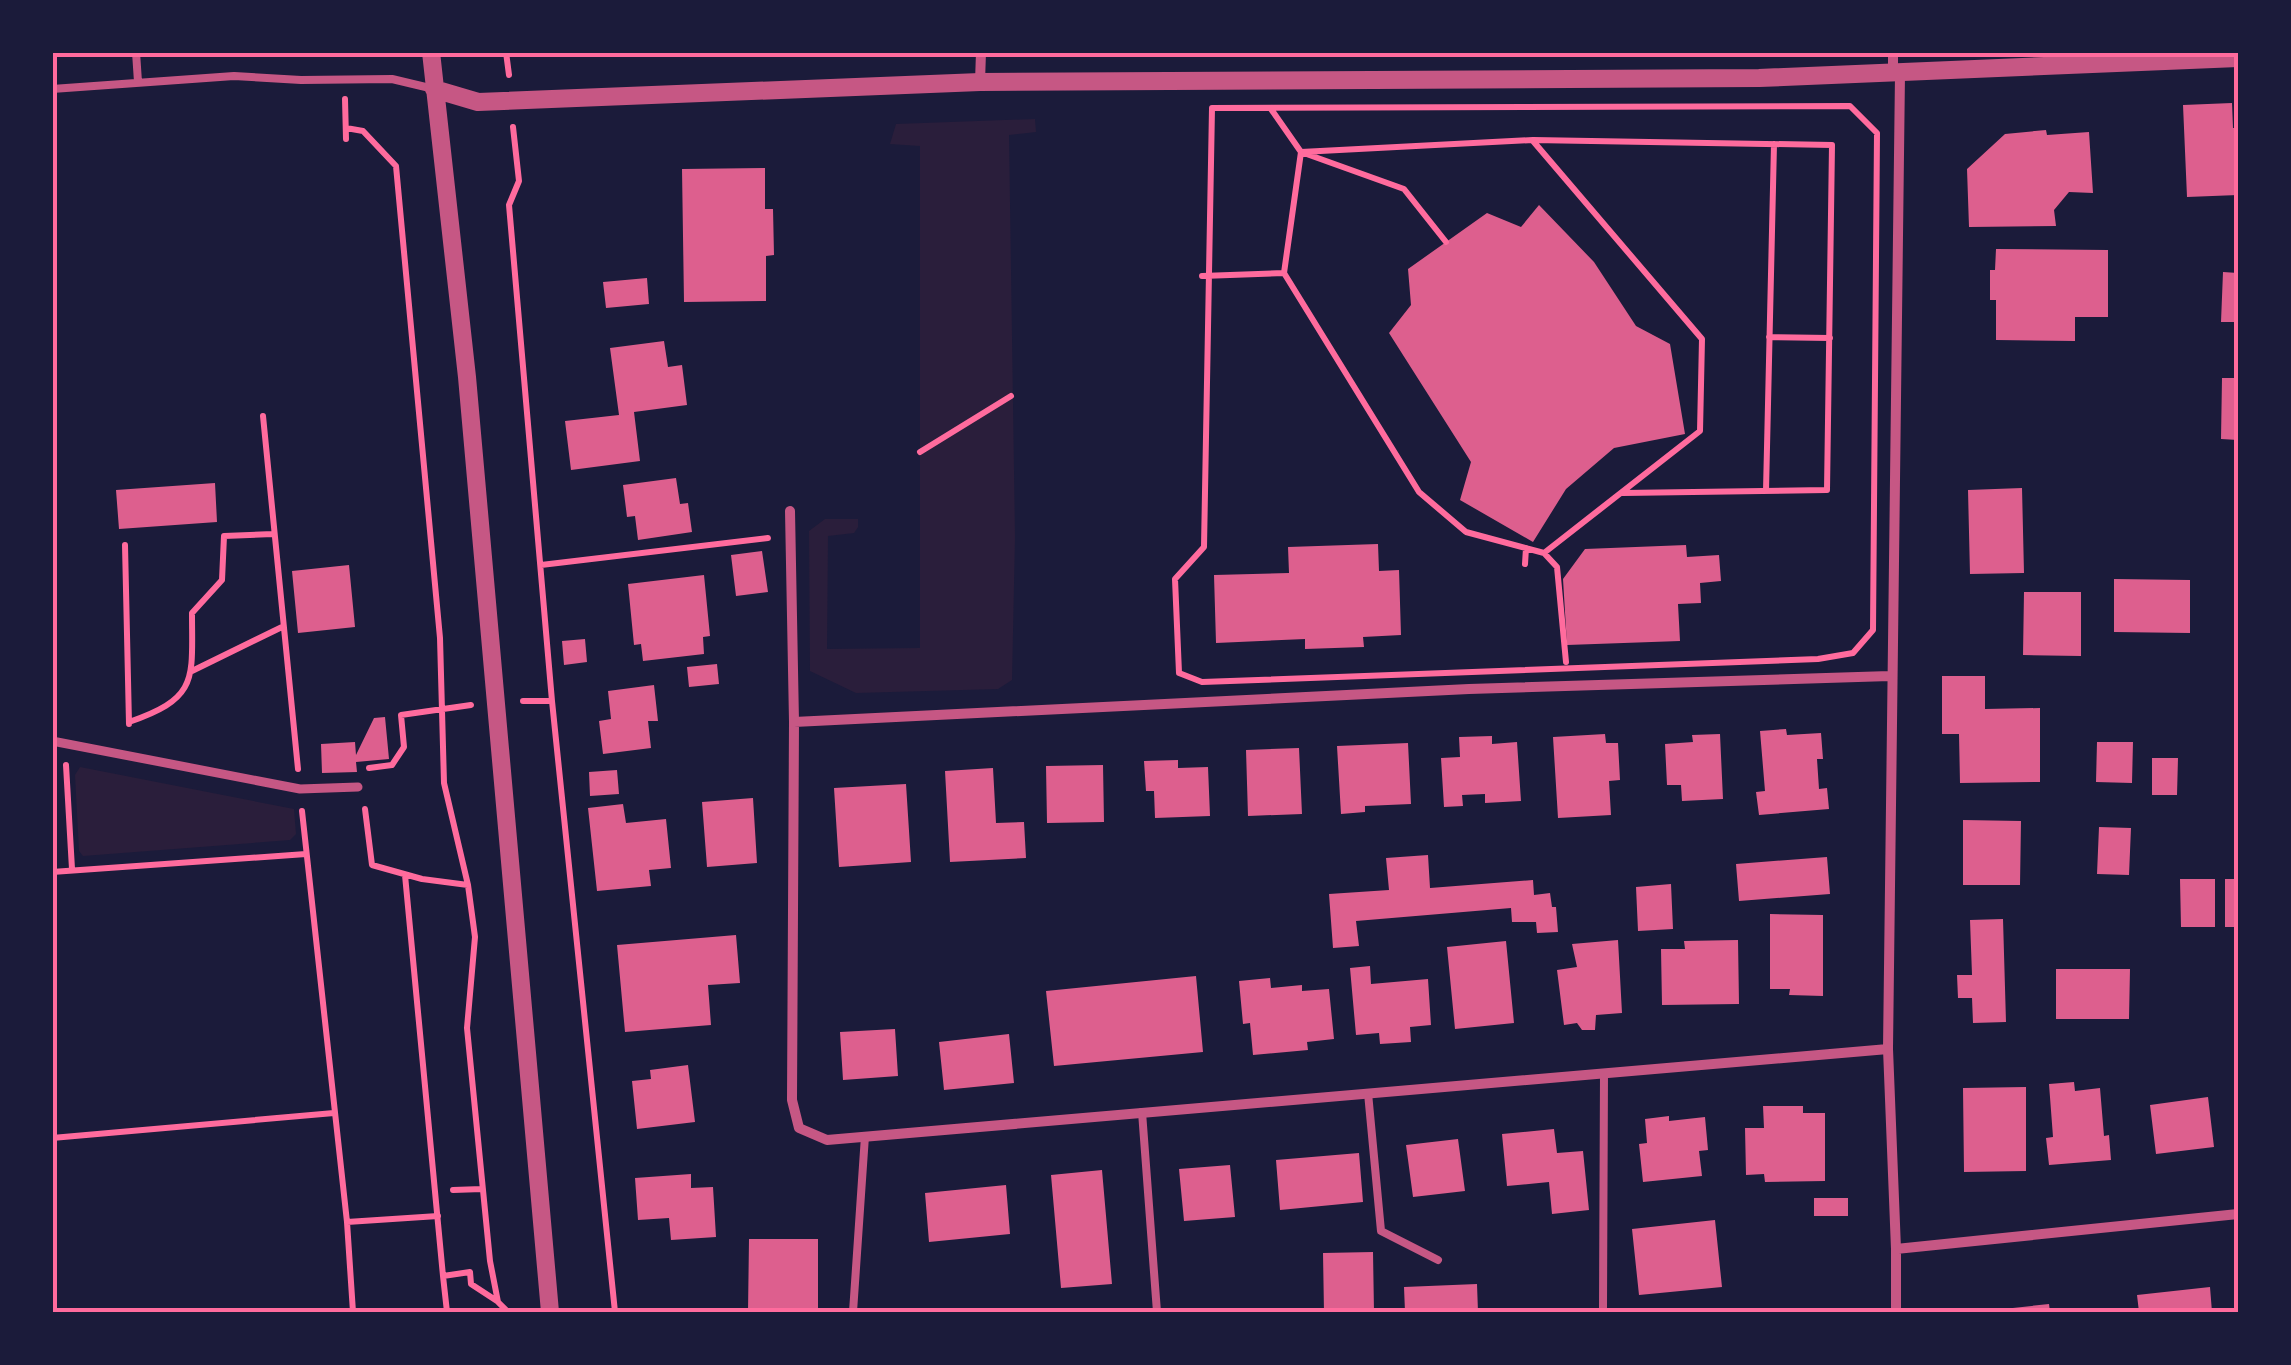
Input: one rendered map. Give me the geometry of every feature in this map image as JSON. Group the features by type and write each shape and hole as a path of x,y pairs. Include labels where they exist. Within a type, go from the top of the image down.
{"street":[{"path":"431,52 467,377 550,1312"},
{"path":"980,82 981,52"},
{"path":"1892,52 1896,74 1888,1049 1896,1312"},
{"path":"434,89 478,102 511,102 980,82 1739,78 2238,58"},
{"path":"790,511 794,722 792,1100 800,1128 827,1140 1888,1049"},
{"path":"794,722 1469,689 1890,676"},
{"path":"52,741 300,790 358,788"},
{"path":"1896,1249 2238,1214"}],"lane":[{"path":"136,52 138,82"},
{"path":"52,90 234,76 301,80 392,78 434,89"},
{"path":"1603,1308 1604,1073"},
{"path":"1368,1093 1381,1231 1438,1260"},
{"path":"1142,1112 1157,1312"},
{"path":"853,1312 865,1136"}],"path":[{"path":"506,52 519,182 509,205 552,701 615,1312"},
{"path":"1850,106 1877,133 1873,630 1853,653 1818,659 1202,682 1179,672 1175,580 1204,546 1206,276 1212,108 1850,106"},
{"path":"1271,108 1301,152 1404,189 1446,242"},
{"path":"346,117 346,139"},
{"path":"346,128 363,131 396,166 440,638 444,783 468,885 475,937 466,1028 490,1261 498,1302"},
{"path":"1301,152 1532,140 1832,145 1828,490 1623,493"},
{"path":"1532,140 1702,339 1700,432 1544,553"},
{"path":"1766,491 1774,144"},
{"path":"1301,152 1284,273 1419,492 1466,532 1544,553 1557,567 1566,663"},
{"path":"1206,276 1284,273"},
{"path":"1769,337 1830,338"},
{"path":"920,452 1011,396"},
{"path":"263,416 272,534 347,1222 353,1312"},
{"path":"130,722 158,712 180,696 192,671 192,614 222,580 224,536 272,534"},
{"path":"541,565 791,537"},
{"path":"125,544 130,756"},
{"path":"1525,564 1526,548"},
{"path":"192,671 282,627"},
{"path":"362,769 392,765 404,747 400,715 496,702 552,701"},
{"path":"65,743 72,869"},
{"path":"365,806 372,866 468,885"},
{"path":"52,872 306,854"},
{"path":"405,875 447,1312"},
{"path":"52,1138 334,1113"},
{"path":"453,1190 482,1189"},
{"path":"347,1222 438,1216"},
{"path":"443,1276 470,1272 471,1284 508,1312"}],"shaded area":[{"path":"1035,119 1036,132 1009,135 1015,537 1012,680 998,689 856,693 810,671 809,531 825,519 858,519 854,533 828,536 827,649 920,648 920,146 890,144 896,124"},
{"path":"80,767 294,809 296,834 290,840 83,856 79,851 75,775"}],"building":[{"path":"2232,103 2233,128 2238,128 2238,195 2187,197 2183,105"},
{"path":"2046,130 2047,135 2089,132 2093,193 2069,192 2054,210 2056,226 1969,227 1967,169 2005,134"},
{"path":"765,168 765,209 773,209 774,255 766,256 766,301 684,302 682,169"},
{"path":"1539,205 1594,262 1636,326 1670,344 1685,434 1614,448 1566,489 1533,542 1460,500 1471,462 1389,333 1411,305 1408,269 1487,213 1521,227"},
{"path":"1996,249 2108,250 2108,317 2075,317 2075,341 1996,340 1996,300 1990,300 1990,270 1995,270"},
{"path":"2223,272 2238,273 2238,322 2221,322"},
{"path":"647,278 649,304 606,308 603,282"},
{"path":"664,341 668,367 682,365 687,405 634,412 640,461 571,470 565,421 619,415 610,348"},
{"path":"2222,378 2238,378 2238,440 2221,439"},
{"path":"676,478 680,504 688,503 692,532 638,540 635,516 627,517 623,485"},
{"path":"215,483 217,522 119,529 116,490"},
{"path":"2022,488 2024,573 1970,574 1968,490"},
{"path":"1378,544 1379,571 1399,570 1401,635 1363,637 1364,647 1305,649 1305,639 1216,643 1214,575 1289,573 1288,547"},
{"path":"1686,545 1687,557 1719,555 1721,581 1700,583 1701,603 1678,604 1680,641 1567,645 1563,579 1585,549"},
{"path":"762,551 768,592 736,596 731,555"},
{"path":"349,565 355,627 298,633 292,571"},
{"path":"704,575 710,636 703,637 704,654 643,661 641,644 634,645 628,584"},
{"path":"2114,579 2190,580 2190,633 2114,632"},
{"path":"2024,592 2081,592 2081,656 2023,655"},
{"path":"585,639 587,662 564,665 562,641"},
{"path":"717,664 719,684 689,687 687,667"},
{"path":"1942,676 1985,676 1985,709 2040,708 2040,782 1960,783 1959,734 1942,734"},
{"path":"654,685 658,721 648,721 651,748 603,754 599,721 611,719 608,691"},
{"path":"385,717 389,759 356,762 357,772 322,773 321,744 355,742 356,755 374,718"},
{"path":"1786,729 1787,735 1821,733 1823,759 1817,759 1819,789 1827,788 1829,809 1759,815 1756,792 1765,791 1760,731"},
{"path":"1605,734 1606,743 1618,743 1620,780 1609,781 1611,815 1558,818 1553,737"},
{"path":"1720,734 1723,799 1682,801 1681,785 1667,785 1665,744 1693,742 1692,735"},
{"path":"1492,736 1492,744 1517,742 1521,801 1485,803 1485,794 1462,795 1463,806 1444,807 1441,758 1460,757 1459,737"},
{"path":"2097,742 2133,742 2132,783 2096,782"},
{"path":"1408,743 1411,804 1365,806 1365,812 1341,814 1337,746"},
{"path":"1299,748 1302,814 1248,816 1246,750"},
{"path":"2152,758 2178,758 2177,795 2152,795"},
{"path":"1178,760 1178,768 1208,767 1210,816 1155,818 1154,791 1146,791 1144,761"},
{"path":"1103,765 1104,822 1047,823 1046,766"},
{"path":"993,768 996,823 1024,822 1026,858 950,862 945,771"},
{"path":"617,770 619,794 590,796 589,772"},
{"path":"906,784 911,862 839,867 834,788"},
{"path":"753,798 757,863 707,867 702,802"},
{"path":"623,804 626,823 666,819 671,868 649,870 651,886 597,891 588,808"},
{"path":"1963,820 2021,821 2020,885 1963,885"},
{"path":"2099,827 2131,828 2129,875 2097,874"},
{"path":"1428,855 1430,888 1533,880 1534,895 1550,893 1552,907 1556,907 1558,932 1537,933 1536,922 1512,922 1511,908 1356,921 1359,946 1333,948 1329,894 1389,890 1386,858"},
{"path":"1827,857 1830,894 1739,901 1736,864"},
{"path":"2180,879 2215,879 2215,927 2181,927"},
{"path":"2225,879 2238,879 2238,927 2225,927"},
{"path":"1671,884 1673,929 1638,931 1636,887"},
{"path":"1770,914 1823,915 1823,996 1789,995 1790,989 1770,989"},
{"path":"2003,919 2006,1022 1973,1023 1972,998 1958,998 1957,975 1972,975 1970,920"},
{"path":"736,935 740,983 708,985 711,1025 625,1032 617,945"},
{"path":"1618,940 1622,1013 1596,1015 1595,1030 1582,1030 1577,1023 1564,1025 1557,970 1577,967 1572,944"},
{"path":"1738,940 1739,1004 1662,1005 1661,949 1685,949 1684,941"},
{"path":"1506,941 1514,1023 1455,1029 1447,947"},
{"path":"1370,966 1371,984 1428,979 1431,1025 1410,1027 1411,1042 1380,1044 1379,1033 1356,1035 1350,968"},
{"path":"2056,969 2130,969 2129,1019 2056,1019"},
{"path":"1196,976 1203,1052 1054,1066 1046,991"},
{"path":"1270,978 1271,988 1302,985 1302,991 1329,989 1334,1039 1307,1042 1308,1050 1253,1055 1250,1023 1243,1024 1239,981"},
{"path":"895,1029 898,1076 843,1080 840,1032"},
{"path":"1009,1034 1014,1083 944,1090 939,1042"},
{"path":"688,1065 695,1122 637,1129 632,1081 651,1079 650,1070"},
{"path":"2074,1082 2075,1091 2100,1088 2104,1136 2109,1135 2111,1160 2049,1165 2046,1138 2053,1137 2049,1084"},
{"path":"2026,1087 2026,1171 1964,1172 1963,1088"},
{"path":"2208,1097 2214,1147 2156,1154 2150,1105"},
{"path":"1763,1106 1803,1106 1803,1113 1825,1113 1825,1181 1765,1182 1764,1174 1746,1175 1745,1128 1764,1128"},
{"path":"1669,1116 1669,1121 1705,1117 1708,1150 1699,1151 1702,1176 1643,1182 1639,1144 1647,1143 1645,1119"},
{"path":"1554,1129 1557,1153 1583,1151 1589,1210 1552,1214 1549,1182 1507,1186 1502,1134"},
{"path":"1458,1139 1465,1191 1413,1197 1406,1145"},
{"path":"1359,1153 1363,1202 1280,1210 1276,1160"},
{"path":"1230,1165 1235,1217 1184,1221 1179,1169"},
{"path":"1102,1170 1112,1284 1061,1288 1051,1175"},
{"path":"691,1174 691,1188 713,1187 716,1237 671,1240 669,1218 638,1220 635,1178"},
{"path":"1006,1185 1010,1234 929,1242 925,1193"},
{"path":"1814,1198 1848,1198 1848,1216 1814,1216"},
{"path":"1715,1220 1722,1287 1639,1295 1632,1229"},
{"path":"749,1239 818,1239 818,1312 748,1312"},
{"path":"1373,1252 1374,1312 1324,1312 1323,1253"},
{"path":"1477,1284 1478,1312 1405,1312 1404,1287"},
{"path":"2210,1287 2212,1312 2139,1312 2137,1295"},
{"path":"2049,1304 2050,1312 1994,1312 1994,1310"}]}
